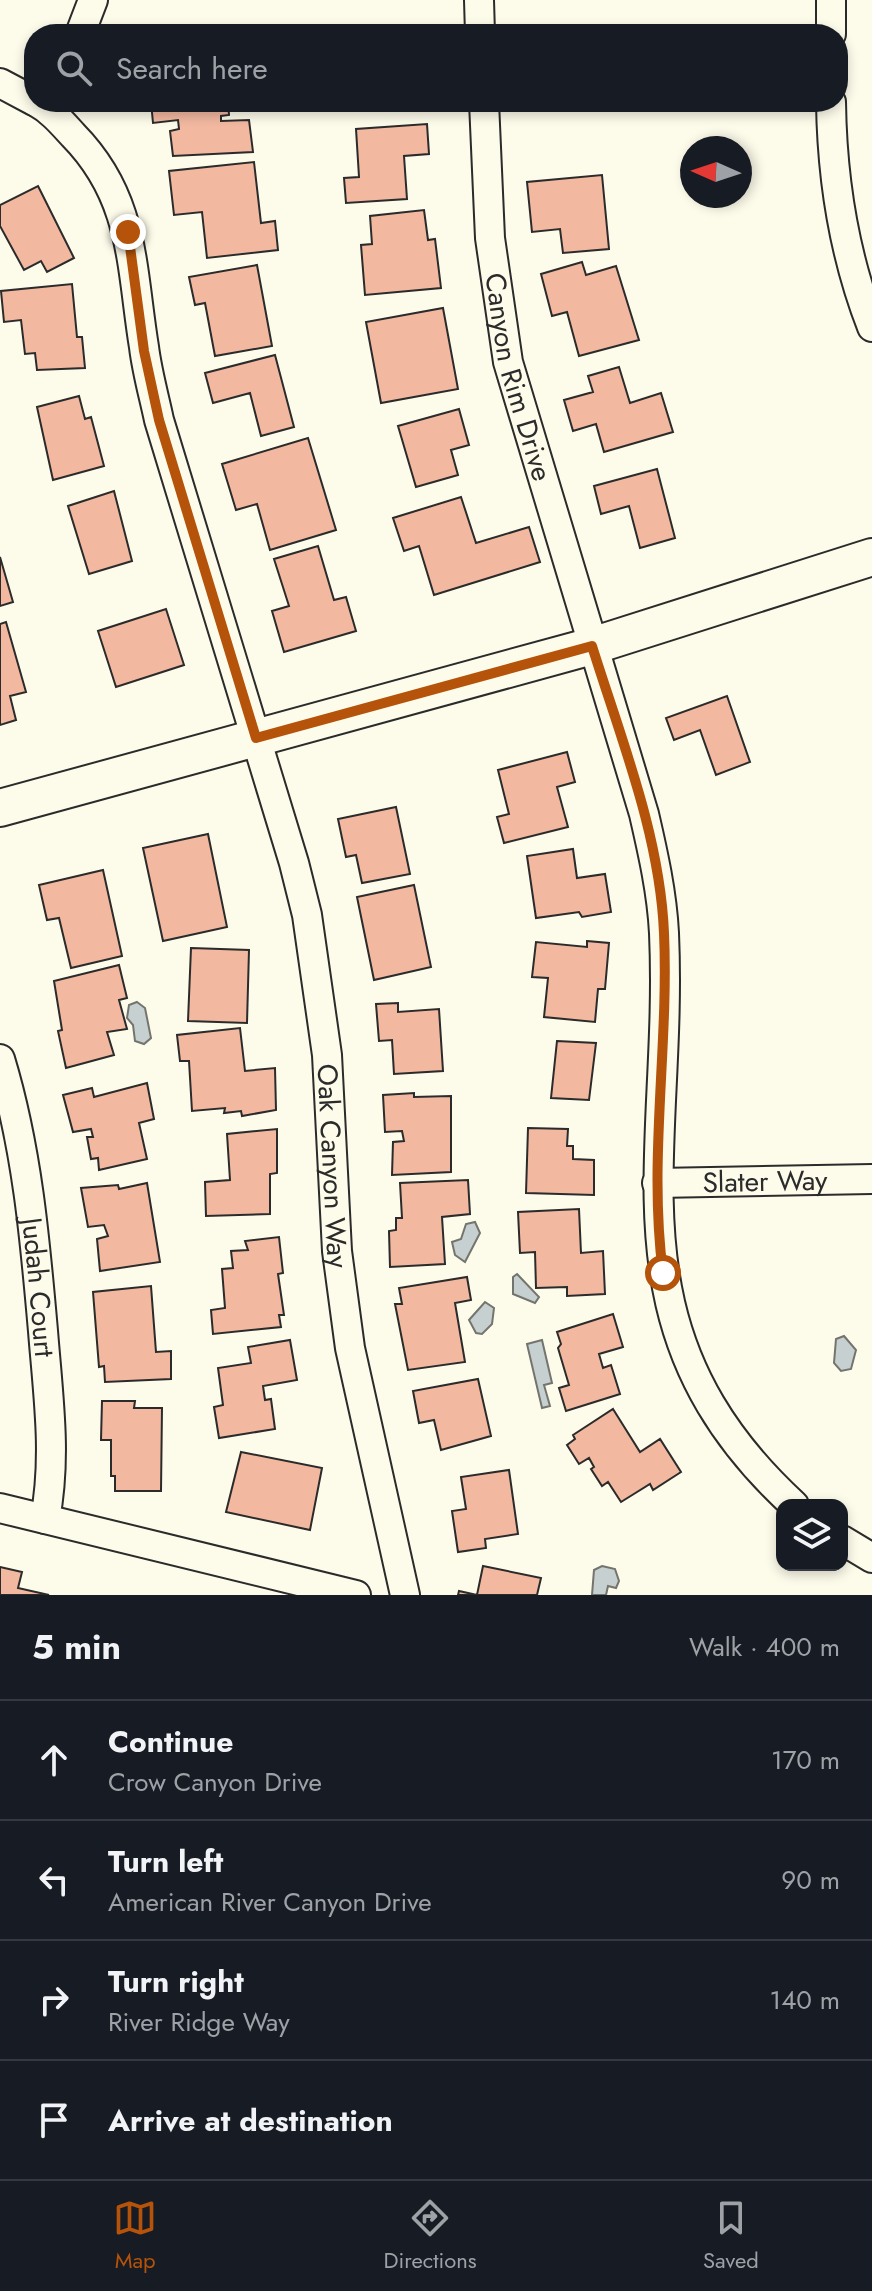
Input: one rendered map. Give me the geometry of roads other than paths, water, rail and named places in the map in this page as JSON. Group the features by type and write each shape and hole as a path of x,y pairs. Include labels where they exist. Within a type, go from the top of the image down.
{"main road":[{"path":"0,808 592,646 872,557"}],"street":[{"path":"84,24 93,0"},
{"path":"479,0 480,24"},
{"path":"831,0 831,24"},
{"name":"Oak Canyon Way","path":"0,83 24,95"},
{"name":"Oak Canyon Way","path":"48,112 84,146 121,209 134,256 144,351 159,420 294,863 320,985 327,1055 337,1251 350,1348 405,1595"},
{"name":"Canyon Rim Drive","path":"484,112 490,238 508,362 644,814 657,871 664,930 657,1183 663,1273 685,1352 724,1426 748,1459 788,1499"},
{"path":"832,112 835,172 845,236 872,327"},
{"name":"Judah Court","path":"0,1059 22,1150 34,1228 53,1447 45,1519"},
{"name":"Slater Way","path":"657,1183 872,1179"},
{"path":"0,1508 356,1595"},
{"path":"848,1544 872,1558"}]}
